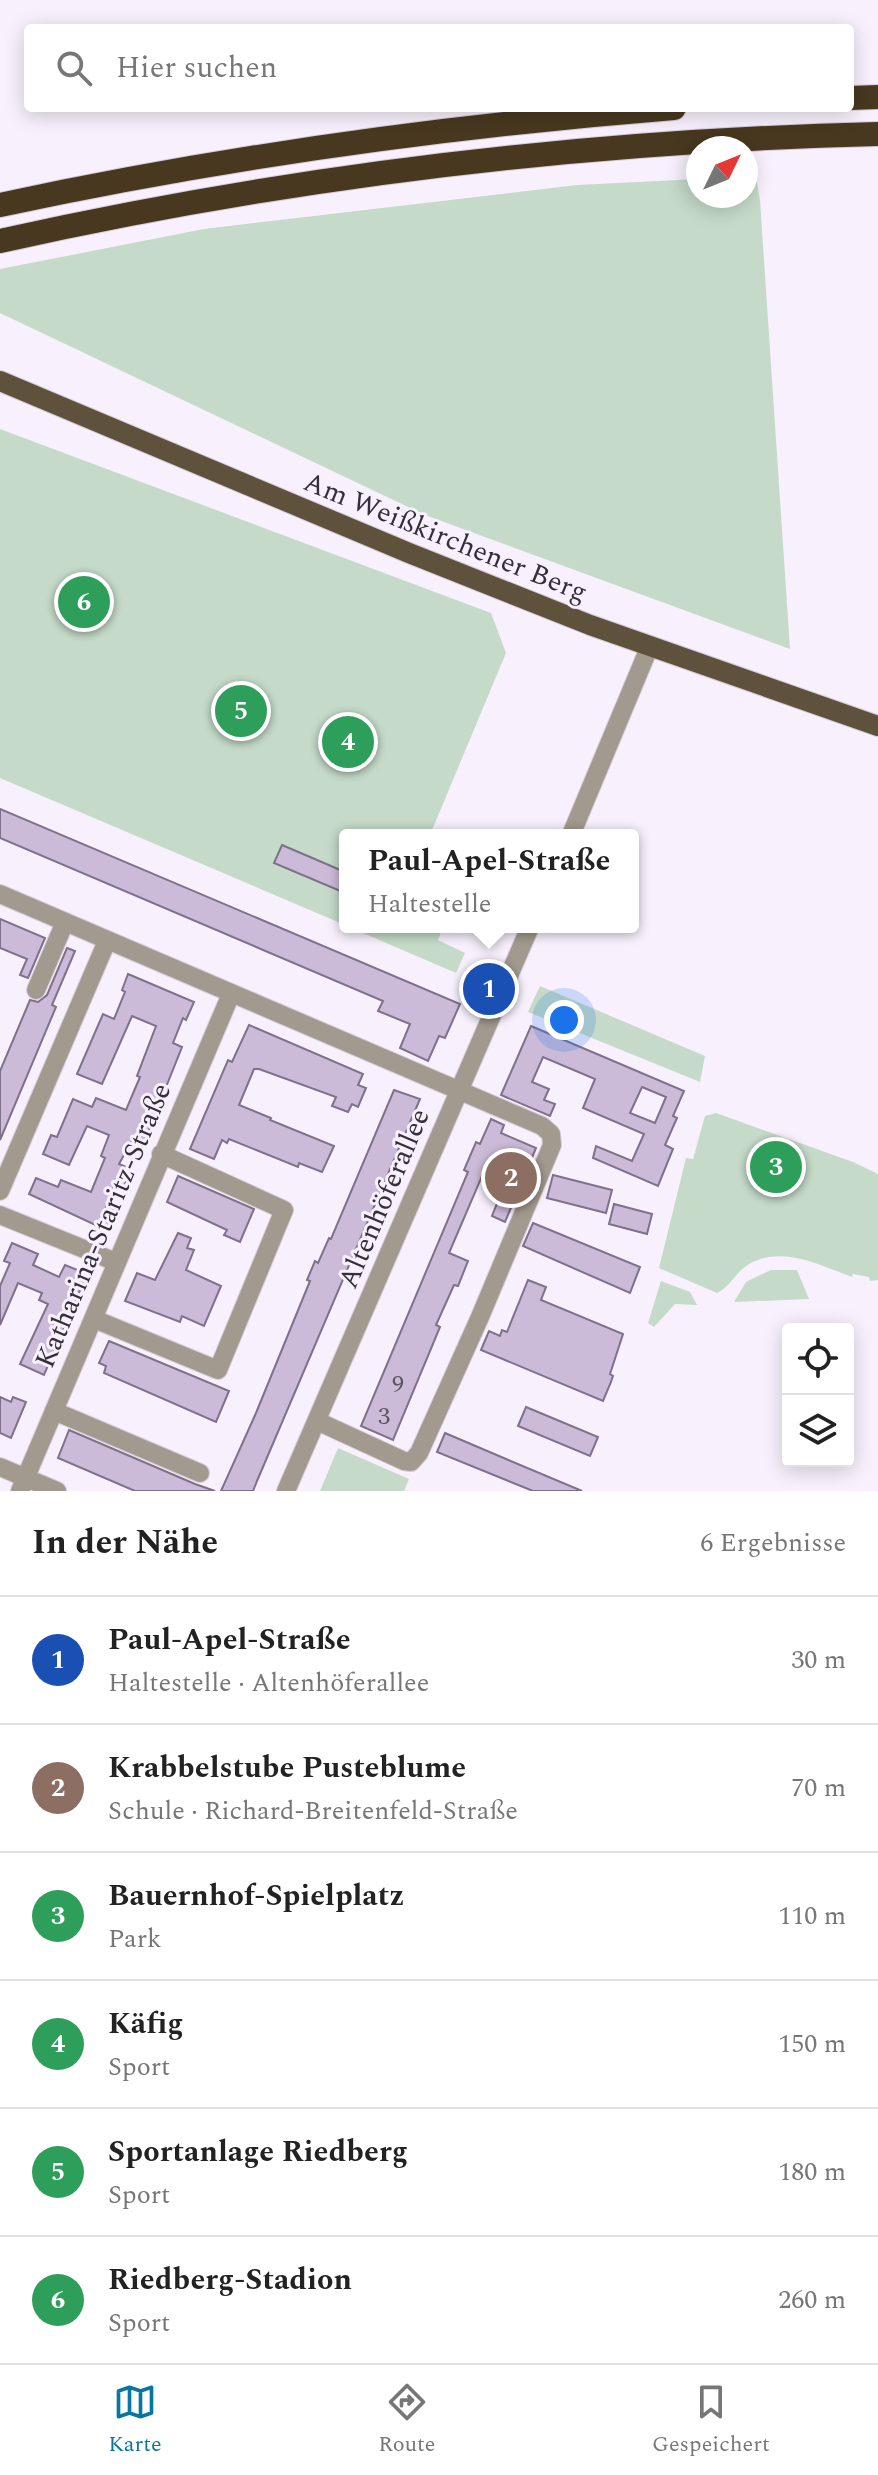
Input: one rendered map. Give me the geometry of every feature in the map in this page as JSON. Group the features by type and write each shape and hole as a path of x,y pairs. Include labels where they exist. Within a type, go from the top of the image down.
{"highway":[{"path":"854,98 878,97"},
{"path":"0,205 156,173 304,148 541,118 621,112"},
{"path":"0,241 166,208 422,168 717,141 878,134"}],"main road":[{"name":"Am Weißkirchener Berg","path":"0,381 409,553 649,648 878,726"}],"street":[{"path":"574,829 649,648"},
{"path":"0,894 542,1126 551,1134 552,1145 419,1453 405,1466 317,1421"},
{"path":"36,990 65,922"},
{"name":"Altenhöferallee","path":"286,1491 527,933"},
{"path":"0,1191 107,941"},
{"name":"Katharina-Staritz-Straße","path":"23,1484 231,994"},
{"path":"94,1319 218,1370 284,1210 161,1154"},
{"path":"0,1215 116,1262"},
{"path":"54,1411 200,1473"},
{"path":"0,1467 23,1484 57,1491"}],"green space":[{"path":"686,180 686,208 758,208 758,188 790,649 425,515 0,313 0,269 204,229 577,185"},
{"path":"0,429 491,613 506,653 433,829 339,829 339,922 0,778"},
{"path":"363,933 441,933 438,940 465,953 456,973"},
{"path":"540,986 705,1056 700,1082 528,1012"},
{"path":"716,1113 853,1162 878,1174 878,1280 870,1281 869,1277 853,1274 852,1277 801,1259 775,1256 749,1264 717,1293 659,1268 686,1158 693,1159 705,1116"},
{"path":"771,1270 797,1270 809,1299 734,1302 746,1282"},
{"path":"661,1281 690,1292 697,1305 675,1304 654,1327 648,1323"},
{"path":"338,1448 409,1479 404,1491 320,1491"}],"building":[{"path":"0,809 460,1004 445,1038 439,1036 428,1061 400,1048 410,1024 378,1011 383,1001 0,838"},
{"path":"282,845 339,869 339,890 274,863"},
{"path":"0,919 45,938 28,978 20,975 27,959 0,948"},
{"path":"67,948 75,951 52,1005 56,1007 0,1140 0,1071 30,1000 38,1002 47,995"},
{"path":"128,974 194,1002 186,1020 183,1018 173,1043 182,1047 142,1147 131,1142 119,1164 131,1169 124,1187 115,1183 106,1207 115,1210 106,1230 29,1194 36,1178 58,1187 61,1180 91,1192 105,1158 101,1156 109,1135 87,1126 69,1165 43,1154 51,1135 57,1137 73,1099 92,1107 96,1098 126,1110 156,1026 132,1016 102,1084 77,1074 103,1014 114,1019 125,992 122,990"},
{"path":"249,1025 363,1074 358,1085 366,1088 358,1107 352,1104 348,1112 332,1106 336,1097 254,1069 239,1105 334,1146 322,1172 299,1163 298,1167 229,1139 227,1143 222,1140 214,1159 190,1149 228,1060 232,1062"},
{"path":"531,1026 684,1091 665,1145 673,1149 658,1186 593,1158 596,1146 632,1161 644,1134 583,1108 595,1079 543,1057 532,1082 549,1089 544,1100 555,1104 550,1116 501,1095","holes":["642,1087 666,1097 655,1123 630,1113"]},
{"path":"394,1090 420,1099 253,1491 221,1491 310,1281 307,1280 315,1261 318,1263 331,1239"},
{"path":"491,1119 504,1125 501,1133 536,1148 505,1222 492,1216 504,1186 482,1176 449,1253 468,1261 436,1325 440,1327 393,1440 361,1426 468,1172 464,1170 476,1142 480,1144"},
{"path":"553,1175 612,1190 606,1213 547,1198"},
{"path":"178,1176 254,1209 240,1242 224,1235 227,1230 167,1202"},
{"path":"614,1204 652,1214 647,1234 609,1224"},
{"path":"533,1223 640,1267 630,1293 523,1246"},
{"path":"178,1233 191,1238 187,1248 194,1250 186,1270 221,1286 204,1326 182,1316 180,1322 125,1301 137,1273 155,1280"},
{"path":"12,1243 38,1254 33,1265 59,1277 65,1265 87,1274 44,1375 20,1364 48,1304 39,1300 42,1293 18,1283 0,1325 0,1286 10,1263 4,1261"},
{"path":"528,1280 546,1287 541,1300 623,1334 610,1374 613,1376 603,1401 481,1350 489,1331 500,1336 502,1330 507,1332"},
{"path":"109,1341 229,1391 216,1422 104,1373 106,1366 99,1363"},
{"path":"0,1397 11,1402 13,1397 26,1402 11,1438 0,1433"},
{"path":"526,1407 598,1437 590,1456 518,1426"},
{"path":"69,1430 215,1491 135,1491 58,1458"},
{"path":"445,1433 582,1491 533,1491 437,1452"}],"place":[{"name":"Riedberg-Stadion","path":"84,602"},
{"name":"Sportanlage Riedberg","path":"241,711"},
{"name":"Käfig","path":"348,742"},
{"name":"Paul-Apel-Straße","path":"489,989"},
{"name":"Bauernhof-Spielplatz","path":"776,1167"},
{"name":"Krabbelstube Pusteblume","path":"511,1178"}]}
